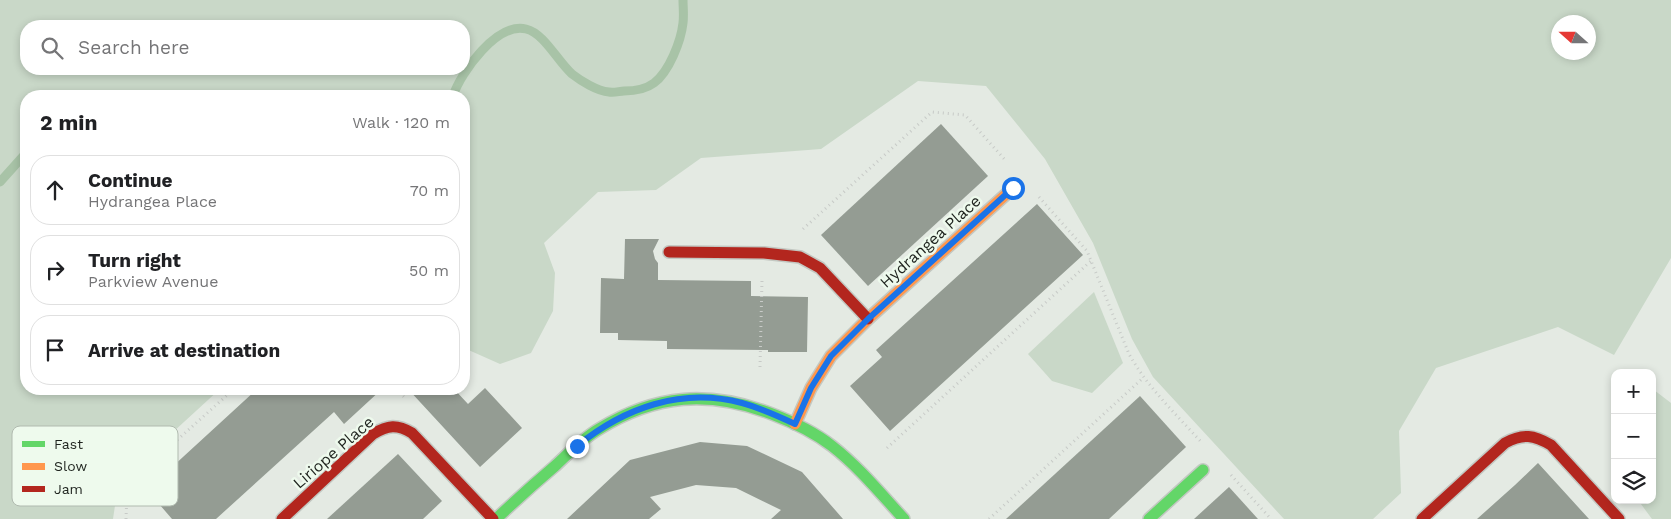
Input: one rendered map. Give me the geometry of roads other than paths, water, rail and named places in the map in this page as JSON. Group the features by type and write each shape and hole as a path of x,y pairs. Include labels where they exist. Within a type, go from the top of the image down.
{"street":[{"name":"Hydrangea Place","path":"795,424 820,372 831,356 868,319 1013,188"},
{"path":"669,252 764,253 800,257 820,268 868,319"},
{"path":"494,519 597,430 620,417 648,406 677,399 700,397 723,399 759,408 815,434 856,467 902,518"},
{"name":"Liriope Place","path":"282,519 374,434 383,427 393,424 403,427 412,433 494,519"},
{"path":"1422,519 1505,443 1515,436 1527,434 1551,445 1619,519"},
{"path":"1149,519 1203,470"}],"waterway":[{"path":"470,65 492,41 503,33 515,29 526,29 539,36 572,74 594,88 613,92 647,87 665,72 677,47 682,30 683,0"},
{"path":"455,90 463,75"},
{"path":"0,182 20,160"}]}
